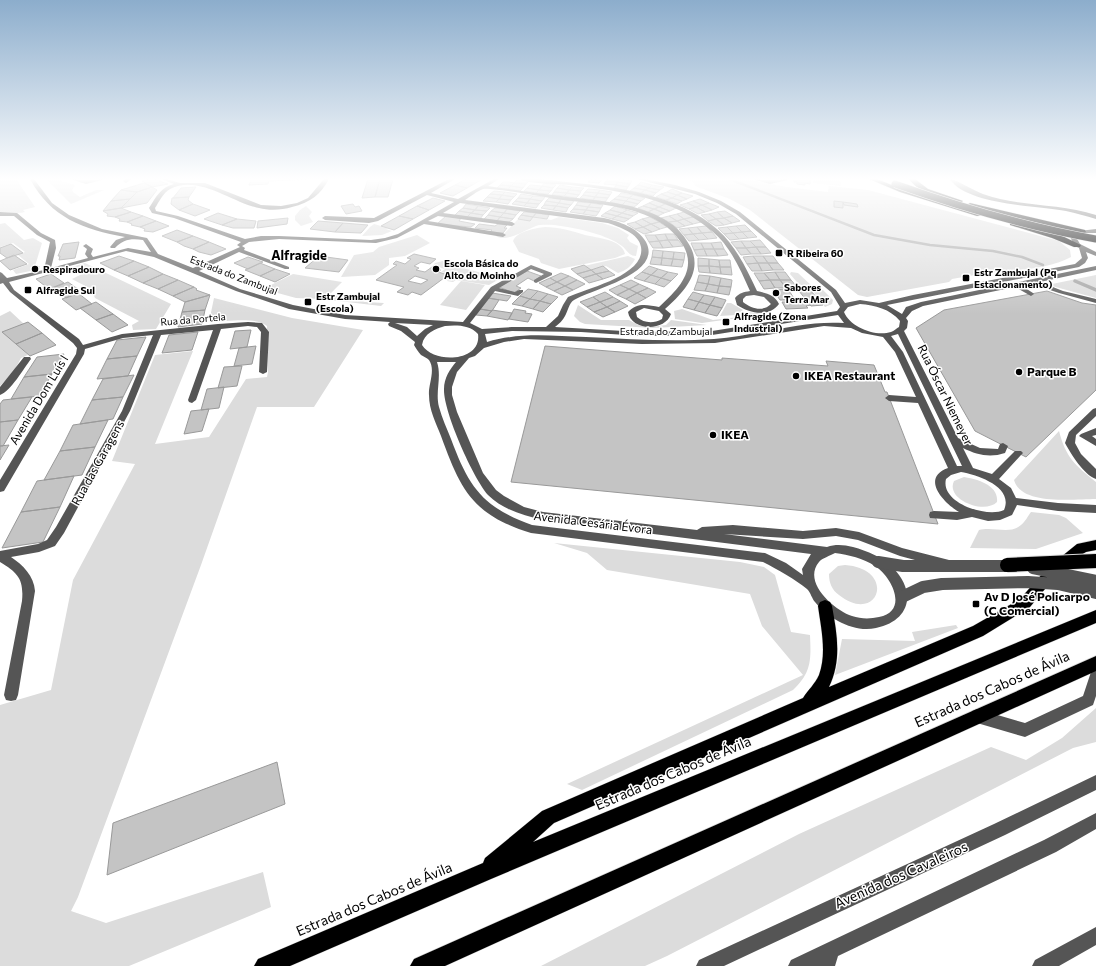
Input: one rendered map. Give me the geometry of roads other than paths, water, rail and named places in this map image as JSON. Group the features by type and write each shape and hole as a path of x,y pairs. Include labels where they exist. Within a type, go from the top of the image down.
{"highway":[{"path":"1013,224 1055,236 1079,246"},
{"path":"1030,224 1068,234 1096,239"},
{"path":"1059,224 1091,231"},
{"path":"484,872 548,817 978,631 1025,603 1048,577 1082,548 1096,545"},
{"path":"1007,565 1096,561"},
{"path":"808,704 822,685 827,674 830,637 825,606"},
{"name":"Estrada dos Cabos de Ávila","path":"265,966 484,872 1096,616"},
{"name":"Estrada dos Cabos de Ávila","path":"421,966 1096,663"}],"street":[{"path":"27,224 39,234 53,241 52,251 47,265 48,271"},
{"name":"Estrada do Zambujal","path":"82,224 100,231 145,239 156,255"},
{"path":"192,224 287,268"},
{"path":"193,271 242,246 289,238 366,242 380,241 396,237 418,224"},
{"path":"435,224 503,234"},
{"path":"471,230 476,224"},
{"path":"547,330 561,317 569,300 582,292 614,282 630,274 643,263 646,248 642,240 626,228 615,224"},
{"path":"661,309 683,288 687,281 691,266 689,250 684,240 667,224"},
{"path":"707,224 723,240 742,268 754,293"},
{"path":"752,224 834,291 896,312 902,318 904,325 900,331 886,335 867,333 850,326 842,320 841,310 834,291"},
{"name":"Estrada do Zambujal","path":"100,231 116,250 126,250 156,255 243,292 292,307 345,317 465,325"},
{"path":"879,305 928,294 1077,266 1083,262 1085,258 1073,237 1076,234 1091,231"},
{"path":"91,258 122,240 139,237"},
{"path":"3,281 48,271 91,258 141,246 146,241"},
{"path":"242,246 255,244"},
{"path":"86,246 90,249 88,254 91,258"},
{"path":"1079,246 1096,254"},
{"path":"482,346 484,341 480,332 465,325 493,288 531,267 550,274 536,281"},
{"path":"902,318 909,309 920,304 1096,268"},
{"name":"Avenida Dom Luís I","path":"0,274 3,281 12,291 76,341 81,348 80,354 0,488"},
{"path":"1032,282 1061,292 1096,301"},
{"path":"1016,285 1031,294"},
{"path":"493,288 518,293 511,302"},
{"name":"Estrada do Zambujal","path":"480,332 512,329 641,334 712,333 841,310 853,303 869,303"},
{"name":"Estrada do Zambujal","path":"376,320 404,329 418,341 418,345 422,353 432,358"},
{"name":"Rua da Portela","path":"81,348 122,336 218,326 248,324 259,325 265,332 263,372"},
{"path":"418,341 427,331 444,324"},
{"name":"Estrada do Zambujal","path":"466,357 482,346 503,340 524,337 642,342 715,341 824,324 850,326"},
{"path":"192,400 218,326"},
{"name":"Rua Óscar Niemeyer","path":"900,331 969,470"},
{"name":"Rua das Garagens","path":"0,556 40,548 51,543 60,530 126,411 158,332"},
{"name":"Rua Óscar Niemeyer","path":"886,335 899,352 954,470"},
{"path":"432,358 449,360 466,357"},
{"name":"Avenida Cesária Évora","path":"466,357 452,371 447,388 450,408 480,475 488,488 502,500 537,514 824,552"},
{"name":"Avenida Cesária Évora","path":"432,358 436,370 434,402 466,486 482,505 493,513 516,525 531,529 765,558 782,566 809,585"},
{"path":"0,392 27,359"},
{"path":"889,398 922,400"},
{"path":"1096,411 1072,434 1070,443 1074,452 1084,465 1096,475"},
{"path":"1096,431 1084,436 1096,444"},
{"path":"954,440 979,452 995,454 1002,451 1004,446"},
{"path":"993,479 1018,453"},
{"path":"954,470 969,470 993,479 1009,493 1013,501 1012,508 1009,513 1002,516 993,517 972,513 952,502 941,488 940,482 942,476 947,472 954,470"},
{"path":"1013,501 1058,507 1096,509"},
{"path":"934,515 956,516 972,513"},
{"path":"682,532 733,529 803,535 836,532 859,536 900,552 951,564"},
{"path":"844,549 856,551 878,562 895,578 902,597 900,608 894,617 883,622 869,624 848,620 838,616 825,606 815,596 809,585 807,574 809,564 815,557 824,552 844,549"},
{"name":"Rua das Garagens","path":"0,556 12,563 23,573 28,585 28,601 11,695"},
{"path":"878,562 903,566 951,564 1007,565 1070,575 1096,582"},
{"path":"902,597 923,587 942,584 1028,582 1058,584 1096,592"},
{"path":"977,716 1025,730 1088,700 1096,676"},
{"name":"Avenida dos Cavaleiros","path":"705,966 778,930 1026,818 1096,782"},
{"path":"797,966 829,958 1050,846 1096,821"},
{"path":"1040,966 1096,936"}],"waterway":[{"path":"846,224 874,235 930,245 993,251 1022,257 1043,265"},
{"path":"1075,281 1096,290"}],"place":[{"name":"R Ribeira 60","path":"779,253"},
{"name":"Respiradouro","path":"35,269"},
{"name":"Escola Básica do Alto do Moinho","path":"436,269"},
{"name":"Estr Zambujal (Pq Estacionamento)","path":"966,278"},
{"name":"Alfragide Sul","path":"28,290"},
{"name":"Sabores Terra Mar","path":"776,293"},
{"name":"Estr Zambujal (Escola)","path":"308,302"},
{"name":"Alfragide (Zona Industrial)","path":"726,322"},
{"name":"Parque B","path":"1019,372"},
{"name":"IKEA Restaurant","path":"796,376"},
{"name":"IKEA","path":"713,435"},
{"name":"Av D José Policarpo (C Comercial)","path":"976,604"}],"district":[{"name":"Alfragide","path":"299,255"}]}
